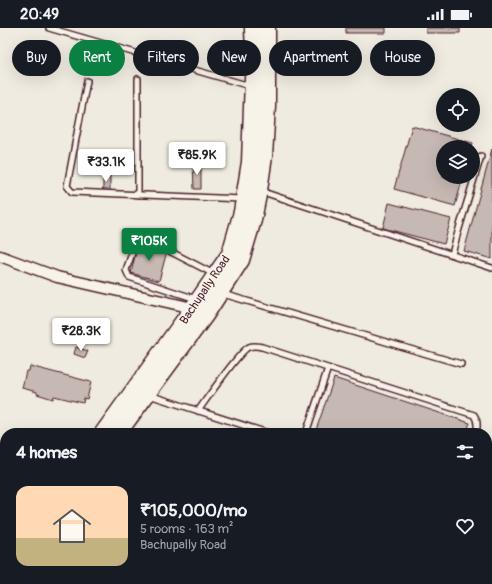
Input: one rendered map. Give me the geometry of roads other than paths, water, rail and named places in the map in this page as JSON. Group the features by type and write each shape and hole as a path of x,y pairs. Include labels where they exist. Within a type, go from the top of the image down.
{"main road":[{"name":"Bachupally Road","path":"107,428 230,254 242,212 250,162 254,54 253,28"},
{"name":"Bachupally Road","path":"122,428 206,314 241,260 253,220 264,156 267,106 267,28"}],"street":[{"path":"0,256 57,277 196,304"}],"lane":[{"path":"49,28 253,87"},
{"path":"138,79 138,195"},
{"path":"88,81 67,186 72,192 244,199"},
{"path":"452,254 481,156"},
{"path":"259,190 492,268"},
{"path":"196,304 130,277 127,274 126,270 136,242 139,238 144,238 216,275"},
{"path":"220,293 461,364"},
{"path":"198,411 235,361 249,346 257,346 474,415 477,420 478,428"},
{"path":"308,428 328,368"},
{"path":"147,394 252,428"}]}
